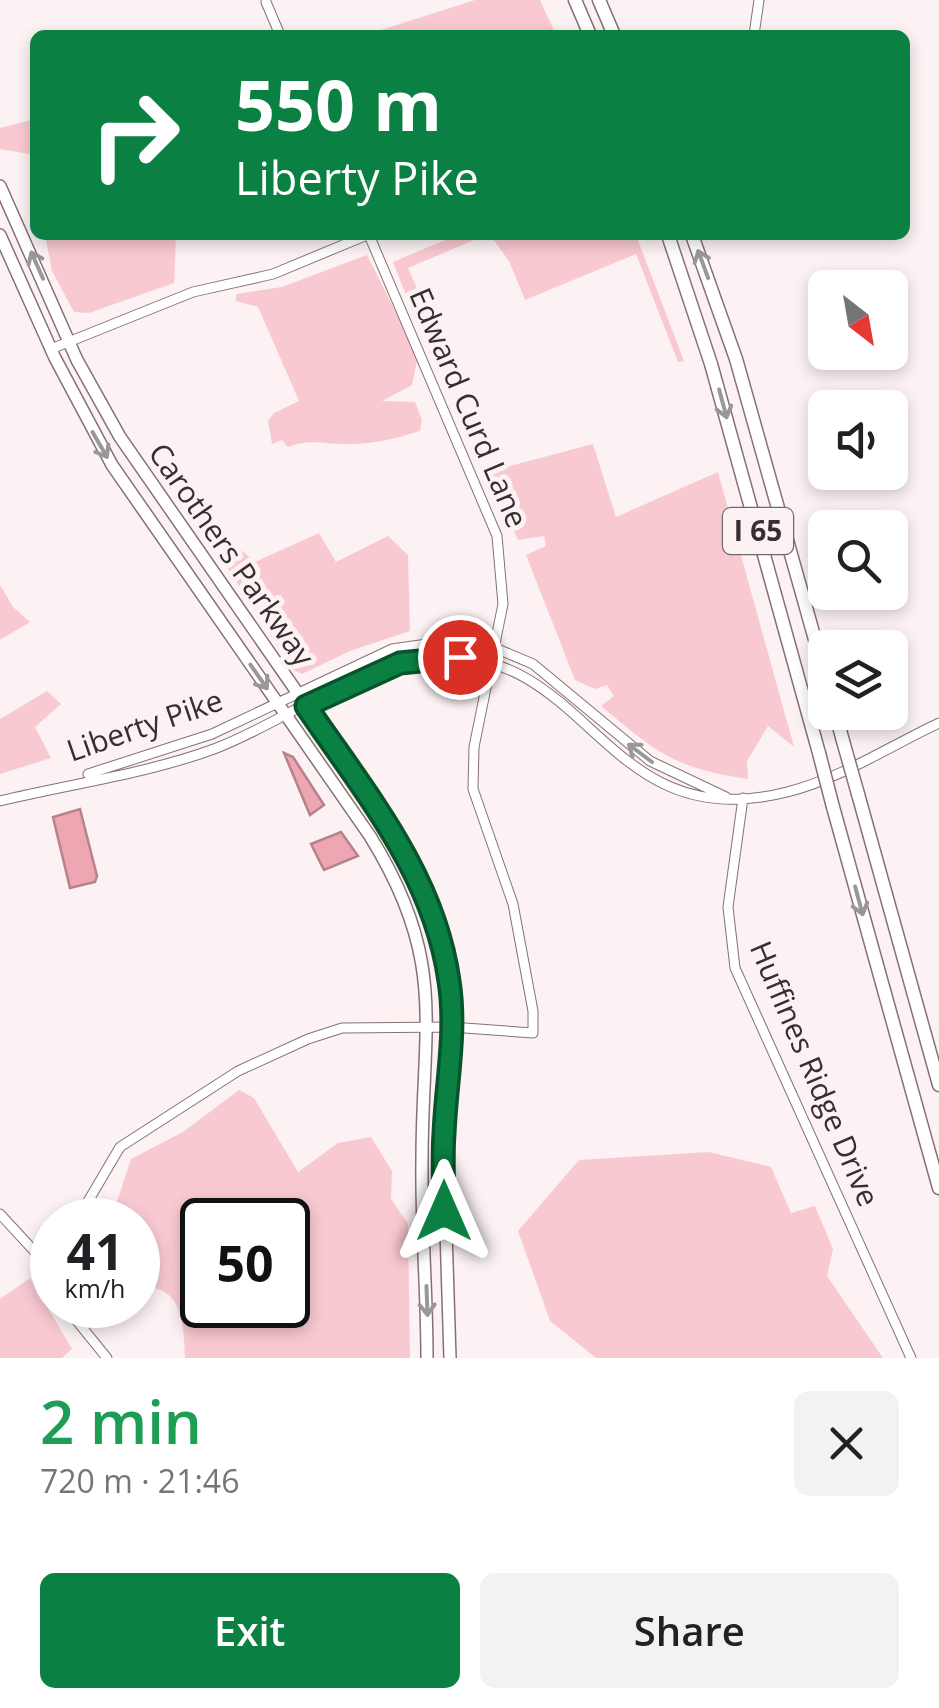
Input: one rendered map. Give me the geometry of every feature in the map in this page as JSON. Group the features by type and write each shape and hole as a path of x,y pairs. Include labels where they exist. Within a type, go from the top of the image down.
{"highway":[{"path":"575,0 588,30"},
{"path":"599,0 612,30"},
{"name":"I 65","path":"670,240 712,364 939,1188"},
{"name":"I 65","path":"694,240 736,359 812,630"},
{"path":"841,730 939,1086"}],"main road":[{"name":"Carothers Parkway","path":"0,186 94,393 153,488 306,706 416,872 441,940 450,984 444,1135 450,1358"},
{"name":"Carothers Parkway","path":"0,235 53,354 112,465 370,836 405,901 423,960 429,1029 422,1178 427,1358"}],"street":[{"path":"266,0 278,30"},
{"path":"755,30 759,0"},
{"path":"53,354 193,292 274,274 356,240"},
{"name":"Edward Curd Lane","path":"370,240 497,536 504,579 474,746 473,789 513,904 534,1011 533,1032 451,1027"},
{"name":"Liberty Pike","path":"0,801 189,744 408,645 442,642 494,648 548,673 650,761 726,797"},
{"name":"Liberty Pike","path":"0,801 213,749 412,660 460,657 490,662 528,678 658,783 710,800 810,785 939,723"},
{"path":"580,721 590,710"},
{"name":"Huffines Ridge Drive","path":"743,798 728,906 735,968 912,1358"},
{"path":"90,1198 120,1146 238,1071 342,1028 451,1027"},
{"path":"0,1214 30,1247"},
{"path":"83,1328 107,1358"}],"shaded area":[{"path":"475,0 540,0 554,30 381,30"},
{"path":"30,120 30,154 0,149 0,128"},
{"path":"46,240 176,240 174,283 89,313 74,312 52,271"},
{"path":"445,240 474,240 408,268 432,322 418,326 393,262"},
{"path":"494,240 638,240 684,361 678,362 636,254 525,300 509,261"},
{"path":"367,255 418,356 412,385 382,401 415,402 422,420 420,431 368,443 312,442 288,447 282,440 272,444 268,421 274,413 299,401 258,307 236,301 236,294 282,287"},
{"path":"593,444 616,517 718,472 794,747 768,726 747,761 748,779 702,770 668,756 601,706 614,696 607,685 595,689 575,680 526,555 546,546 544,536 518,540 487,472"},
{"path":"319,533 336,562 388,536 408,555 410,631 350,651 302,674 293,670 221,558 240,549 255,562"},
{"path":"0,585 13,607 30,622 0,640"},
{"path":"47,691 61,704 35,727 51,758 0,774 0,719"},
{"path":"284,753 293,757 324,805 310,815"},
{"path":"80,809 97,876 95,882 70,888 53,817"},
{"path":"341,832 358,856 324,870 311,844"},
{"path":"239,1090 254,1098 298,1172 338,1143 371,1137 392,1171 391,1199 408,1224 410,1358 185,1358 183,1328 310,1328 310,1198 180,1198 180,1314 172,1299 160,1291 160,1198 118,1198 131,1159 183,1132"},
{"path":"709,1152 771,1167 791,1213 815,1206 833,1249 827,1276 883,1358 596,1358 550,1321 518,1231 579,1160"},
{"path":"30,1278 30,1328 60,1328 72,1349 62,1358 0,1358 0,1299"}],"route":[{"path":"444,1211 444,1135 452,1050 450,984 441,940 427,896 403,848 306,706 400,663 460,657"}]}
